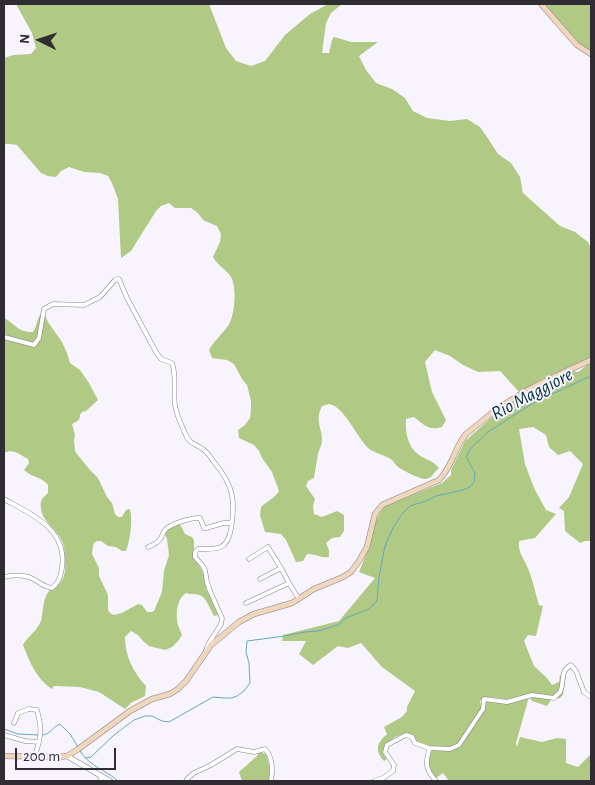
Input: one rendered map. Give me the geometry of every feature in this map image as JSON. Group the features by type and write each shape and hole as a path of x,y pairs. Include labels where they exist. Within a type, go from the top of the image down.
{"main road":[{"path":"541,4 577,45 591,54"},
{"path":"4,756 67,756 130,711 152,699 170,694 178,689 186,681 211,645 238,622 254,614 277,608 299,599 351,572 367,547 375,514 382,505 439,480 446,474 466,434 488,416 539,384 591,360"}],"street":[{"path":"4,337 34,345 39,338 44,309 53,304 84,306 100,297 118,278 156,352 161,359 172,363 175,405 185,435 191,443 205,451 221,470 232,489 232,523 228,540 223,547 217,549 198,549 195,552 195,557 205,570 210,592 222,618 221,624 205,652"},
{"path":"4,499 38,517 50,529 59,539 63,562 62,574 52,588 29,577 4,577"},
{"path":"148,547 156,544 164,530 168,527 195,518 200,518 204,528 232,523"},
{"path":"249,559 268,547 299,599"},
{"path":"260,579 280,568"},
{"path":"246,603 289,583"},
{"path":"374,781 383,778 393,771 394,765 385,752 387,745 406,735 412,738 415,743 429,748 450,749 459,745 483,709 484,699 507,702 532,694 554,698 560,692 566,668 571,666 576,671 584,692 591,697"},
{"path":"14,723 18,713 29,709 37,710 41,726 35,756"},
{"path":"4,735 25,741 39,742"},
{"path":"429,748 427,769 436,781"},
{"path":"186,781 194,773 237,749 254,752 265,749 268,752 272,767 271,781"},
{"path":"67,756 101,779 110,781"}],"green space":[{"path":"16,4 209,4 226,48 236,61 251,66 265,61 285,35 310,14 328,4 342,4 331,13 326,23 322,53 329,53 334,37 351,42 378,42 359,56 366,70 376,83 392,89 405,98 413,111 427,118 450,121 467,119 480,127 498,154 511,163 520,177 523,193 560,226 575,232 588,242 591,249 591,357 544,378 519,392 500,371 478,372 435,350 425,362 432,392 446,420 442,427 434,428 427,426 414,417 406,419 407,434 412,448 439,468 432,476 426,479 406,472 390,459 370,450 340,410 329,404 322,406 319,421 322,442 314,478 308,481 306,486 315,499 313,506 314,514 322,517 337,511 344,515 344,531 340,537 332,538 326,543 329,557 307,554 303,561 296,562 286,540 281,534 265,532 260,515 261,507 279,491 272,472 259,451 254,445 239,438 238,430 250,418 251,401 247,385 234,364 227,360 212,358 209,350 228,326 234,302 234,288 231,277 213,257 220,242 221,234 217,226 203,220 191,208 175,208 169,203 161,206 156,211 131,251 121,258 118,199 108,176 69,167 61,171 56,177 48,176 41,173 17,145 4,144 4,58 13,55 31,54 36,48 32,33"},
{"path":"543,4 591,4 591,51 579,43"},
{"path":"41,313 45,315 62,342 70,363 80,370 98,400 86,411 82,412 79,420 72,424 75,435 75,451 98,478 112,503 115,514 118,517 122,517 126,510 130,509 131,530 126,551 108,546 101,541 97,541 93,546 92,554 108,595 108,610 114,615 122,613 138,604 142,605 147,612 154,611 162,592 164,571 169,555 166,531 180,524 185,534 194,540 194,560 205,577 206,589 216,607 218,615 214,616 202,596 186,593 179,601 177,612 182,635 172,647 165,650 149,646 131,631 125,637 126,651 131,663 137,675 146,686 145,696 131,703 125,709 99,692 80,687 54,686 52,689 38,675 23,645 39,625 47,594 62,580 65,567 64,549 60,536 42,514 41,500 48,493 48,485 43,480 24,470 29,463 28,459 10,451 4,453 4,318 20,329 33,332"},
{"path":"591,363 591,547 590,541 580,543 565,531 564,511 559,508 569,497 583,464 570,451 558,455 549,447 546,435 533,427 519,429 525,464 534,488 546,510 556,514 535,538 519,541 520,551 530,574 539,605 543,606 536,636 528,635 524,641 534,666 552,685 559,682 560,675 566,676 563,695 560,698 551,700 547,706 532,701 528,694 511,699 483,699 480,701 482,709 458,744 449,748 430,747 416,742 413,737 405,733 395,737 384,746 384,755 387,759 384,761 378,747 381,740 387,734 384,727 402,717 407,711 415,691 382,667 361,643 348,648 338,646 313,665 299,654 306,641 282,641 283,635 339,621 375,578 359,572 368,550 376,521 385,506 442,483 451,475 451,470 465,441 491,418 532,390 573,371 578,372"},
{"path":"529,697 516,743 517,747 520,737 542,742 557,738 566,739 566,763 578,767 591,754 591,781 449,781 443,773 436,778 429,765 432,750 450,751 461,746 484,711 486,701 508,703"},
{"path":"259,752 266,754 270,774 269,781 242,781 239,772"}],"waterway":[{"name":"Rio Maggiore","path":"85,758 91,757 114,735 134,720 145,716 152,716 169,722 213,697 232,698 244,691 250,683 249,663 246,652 247,641 318,631 338,625 346,618 369,609 377,601 385,546 402,514 410,506 436,496 470,487 474,482 475,473 467,459 467,455 471,448 488,432 533,403 591,376"},
{"path":"43,735 60,724 70,734 78,747"},
{"path":"4,729 18,734 39,735"},
{"path":"80,751 93,765 118,781"}]}
